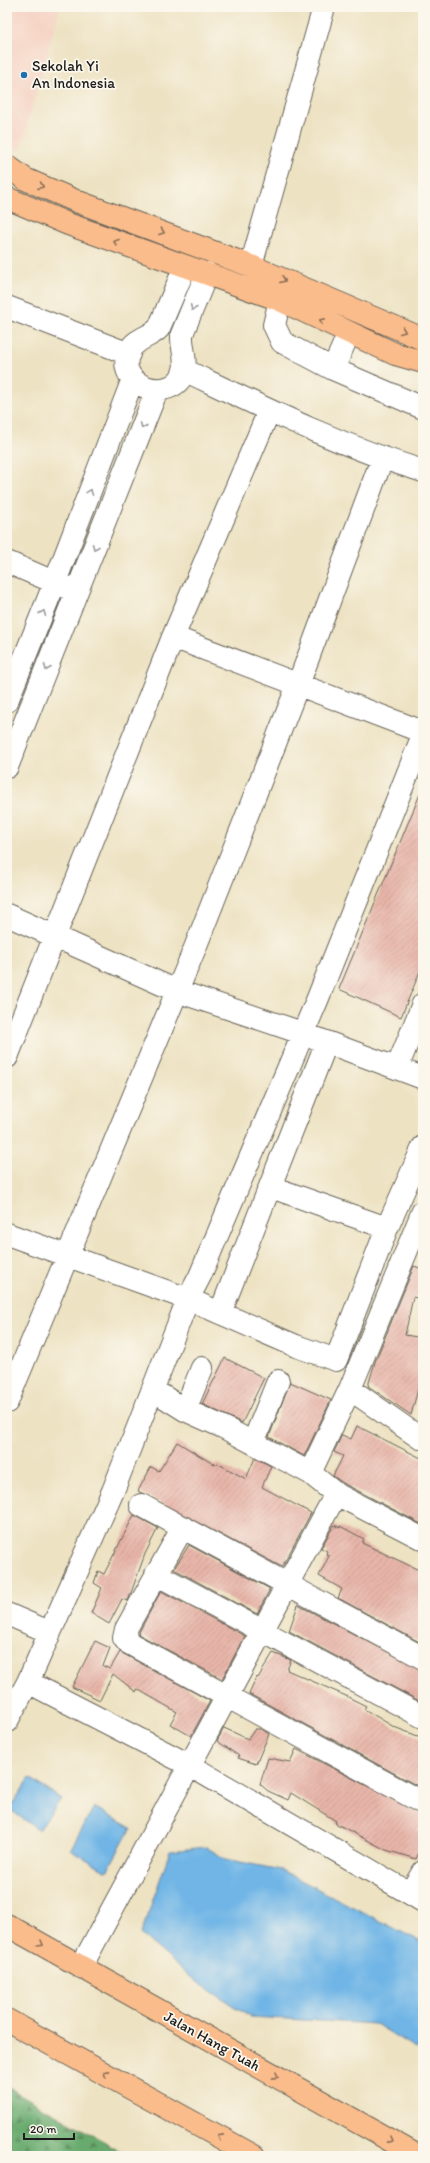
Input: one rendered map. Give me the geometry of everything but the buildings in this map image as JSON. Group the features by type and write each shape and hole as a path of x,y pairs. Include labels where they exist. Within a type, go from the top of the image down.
{"main road":[{"path":"7,166 25,179 76,201 251,266 423,339"},
{"path":"7,198 68,224 280,300 395,354 423,362"},
{"path":"68,224 76,201"},
{"name":"Jalan Hang Tuah","path":"7,1925 418,2156"},
{"path":"7,2020 254,2156"}],"street":[{"path":"251,266 324,7"},
{"path":"185,267 159,328 155,333 136,342 129,354 128,367 133,379 144,388 157,390 174,383 184,370 185,359 181,343 182,334 208,273"},
{"path":"280,300 274,325 282,342 333,369 423,408"},
{"path":"7,307 129,354"},
{"path":"333,369 349,333"},
{"path":"184,370 268,411 382,459 423,471"},
{"path":"7,701 55,582 133,379"},
{"path":"7,767 157,390"},
{"path":"7,1057 173,638 268,411"},
{"path":"7,1402 66,1256 178,991 298,685 382,459"},
{"path":"7,562 77,591"},
{"path":"7,1721 28,1682 113,1491 188,1299 200,1276 302,1033 423,733 173,638"},
{"path":"7,915 178,991 302,1033 326,1044 423,1078"},
{"path":"397,1068 423,1004"},
{"path":"221,1311 326,1044"},
{"path":"7,1234 221,1311 296,1346 336,1360 387,1228 423,1147"},
{"path":"271,1187 387,1228"},
{"path":"310,1473 350,1389 423,1211"},
{"path":"184,1410 202,1368"},
{"path":"253,1443 278,1380"},
{"path":"350,1389 422,1435"},
{"path":"153,1390 184,1410 223,1427 310,1473 336,1494 423,1539"},
{"path":"82,1967 261,1629 336,1494"},
{"path":"141,1504 423,1658"},
{"path":"183,1527 126,1628 124,1638 127,1642 423,1803"},
{"path":"156,1574 423,1717"},
{"path":"7,1614 49,1632"},
{"path":"28,1682 189,1765 416,1897 423,1872"}],"shaded area":[{"name":"Sekolah Yi An Indonesia","path":"7,7 60,7 20,150 7,143"}],"green space":[{"path":"7,2087 130,2156 7,2156"}],"water":[{"path":"30,1778 61,1799 39,1830 9,1809"},
{"path":"94,1807 131,1828 107,1871 70,1850"},
{"path":"206,1847 225,1859 281,1870 423,1943 423,2053 376,2024 250,2017 193,1979 141,1934 170,1851"}],"place":[{"name":"Sekolah Yi An Indonesia","path":"24,75"}]}
